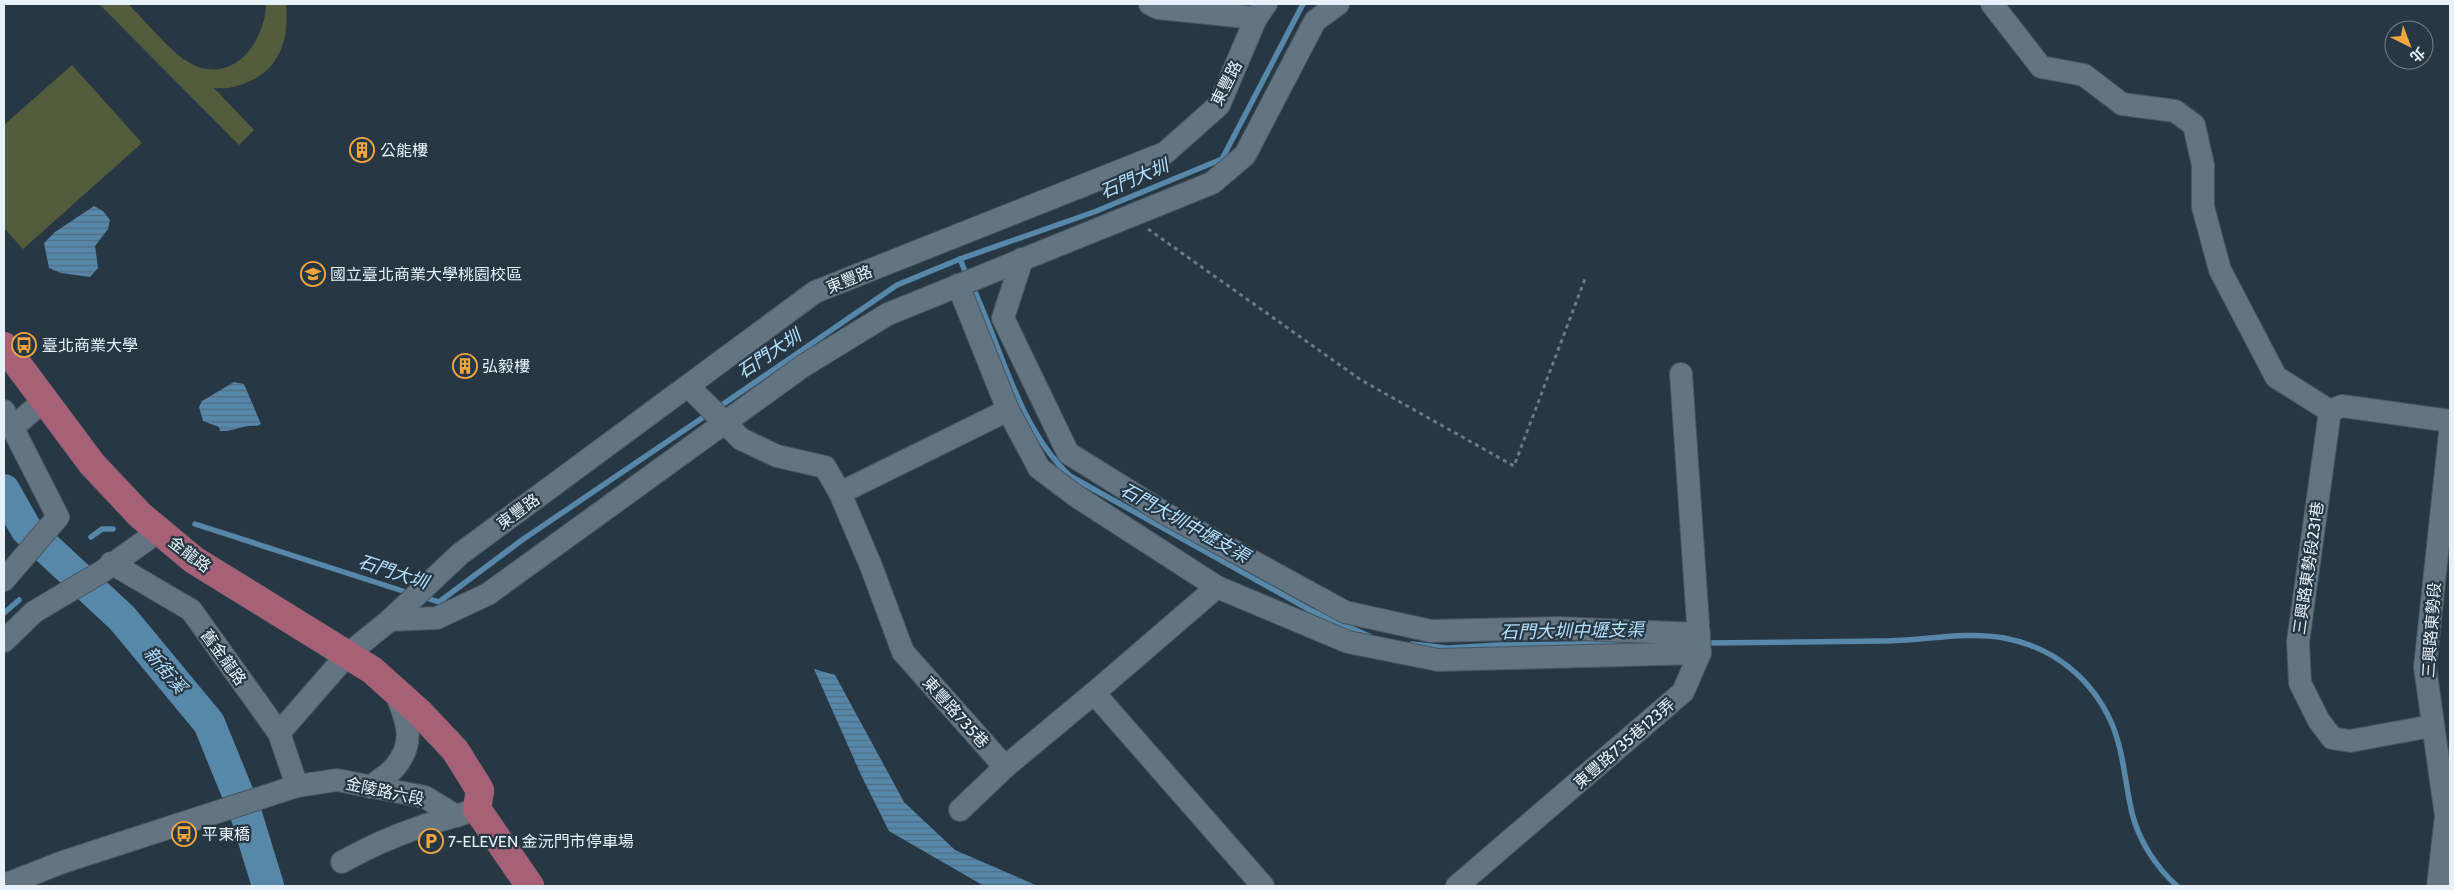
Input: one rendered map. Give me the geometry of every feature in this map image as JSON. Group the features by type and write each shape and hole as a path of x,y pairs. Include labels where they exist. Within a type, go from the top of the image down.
{"main road":[{"name":"金龍路","path":"4,346 46,399 92,464 140,515 194,560 372,670 420,713 455,750 480,790 466,813"},
{"path":"466,813 530,886"}],"street":[{"path":"1150,4 1158,8 1261,11"},
{"path":"279,733 347,655 395,615 437,618 488,594 716,414 803,366 888,314 1212,183 1245,156 1315,20 1338,4"},
{"path":"1992,4 2041,67 2084,75 2122,104 2175,111 2194,125 2203,165 2203,207 2220,270 2276,377 2330,411 2342,406 2450,421"},
{"name":"東豐路","path":"395,615 460,554 815,292 1164,153 1219,105 1261,11"},
{"path":"1022,259 1003,318 1068,453 1175,518 1345,612 1431,631 1559,628 1699,643"},
{"path":"958,285 1008,410 1039,468 1076,496 1217,586 1348,642 1438,660 1699,643"},
{"name":"東豐路735巷123弄","path":"1456,886 1683,692 1699,643 1681,374"},
{"name":"東豐路735巷","path":"688,386 741,439 777,456 825,467 840,493 871,566 903,652 1005,767"},
{"path":"4,580 58,517 8,420 46,399"},
{"path":"840,493 1008,410"},
{"name":"三興路東勢段231巷","path":"2330,411 2298,642 2300,684 2319,722 2332,738 2350,741 2432,726"},
{"name":"三興路東勢段","path":"2438,886 2446,816 2425,668 2450,433"},
{"path":"4,641 34,612 54,602 159,531"},
{"name":"舊金龍路","path":"107,567 191,610 279,733 297,786"},
{"path":"960,810 1005,767 1094,693 1217,586"},
{"path":"371,787 394,768 406,751 409,726 394,690"},
{"path":"1094,693 1263,886"},
{"name":"金陵路六段","path":"4,885 63,862 297,786 337,780 425,797 466,813"},
{"path":"342,862 373,845 412,828 466,813"}],"path":[{"path":"1130,216 1361,380 1514,466 1585,279"}],"green space":[{"path":"99,4 128,4 178,55 201,68 216,69 229,66 241,59 251,48 259,35 264,20 266,4 286,4 287,19 282,46 270,67 260,76 248,82 231,88 214,88 254,130 239,145"},
{"path":"72,65 142,143 23,249 4,228 4,125"}],"water":[{"path":"94,206 103,211 110,220 108,229 95,246 98,268 90,277 61,273 49,268 44,243 55,232"},
{"path":"234,382 244,384 261,424 220,431 219,427 203,421 199,407 202,401"},
{"path":"814,669 835,675 904,802 955,850 1038,886 984,886 889,831 861,775"}],"waterway":[{"name":"石門大圳","path":"716,409 897,285 960,259 1094,212 1222,159 1303,4"},
{"name":"石門大圳中壢支渠","path":"960,259 965,271"},
{"name":"石門大圳中壢支渠","path":"974,290 1025,413 1052,457 1070,476 1310,610 1369,636"},
{"name":"石門大圳","path":"423,597 439,602 522,540 708,414"},
{"name":"新街溪","path":"4,490 26,529 122,618 209,723 246,814 268,886"},
{"name":"石門大圳","path":"195,524 409,593"},
{"name":"石門大圳","path":"91,537 102,529 113,529"},
{"name":"石門大圳","path":"4,613 19,600"},
{"name":"石門大圳中壢支渠","path":"1705,643 1898,641 1959,636 1989,636 2022,642 2039,649 2069,667 2094,692 2104,707 2116,735 2132,813 2139,834 2155,862 2177,886"},
{"name":"石門大圳中壢支渠","path":"1412,644 1447,648 1499,645 1650,643"}],"place":[{"name":"公能樓","path":"362,150"},
{"name":"國立臺北商業大學桃園校區","path":"313,274"},
{"name":"臺北商業大學","path":"24,345"},
{"name":"弘毅樓","path":"465,366"},
{"name":"平東橋","path":"184,834"},
{"name":"7-ELEVEN 金沅門市停車場","path":"431,841"}]}
